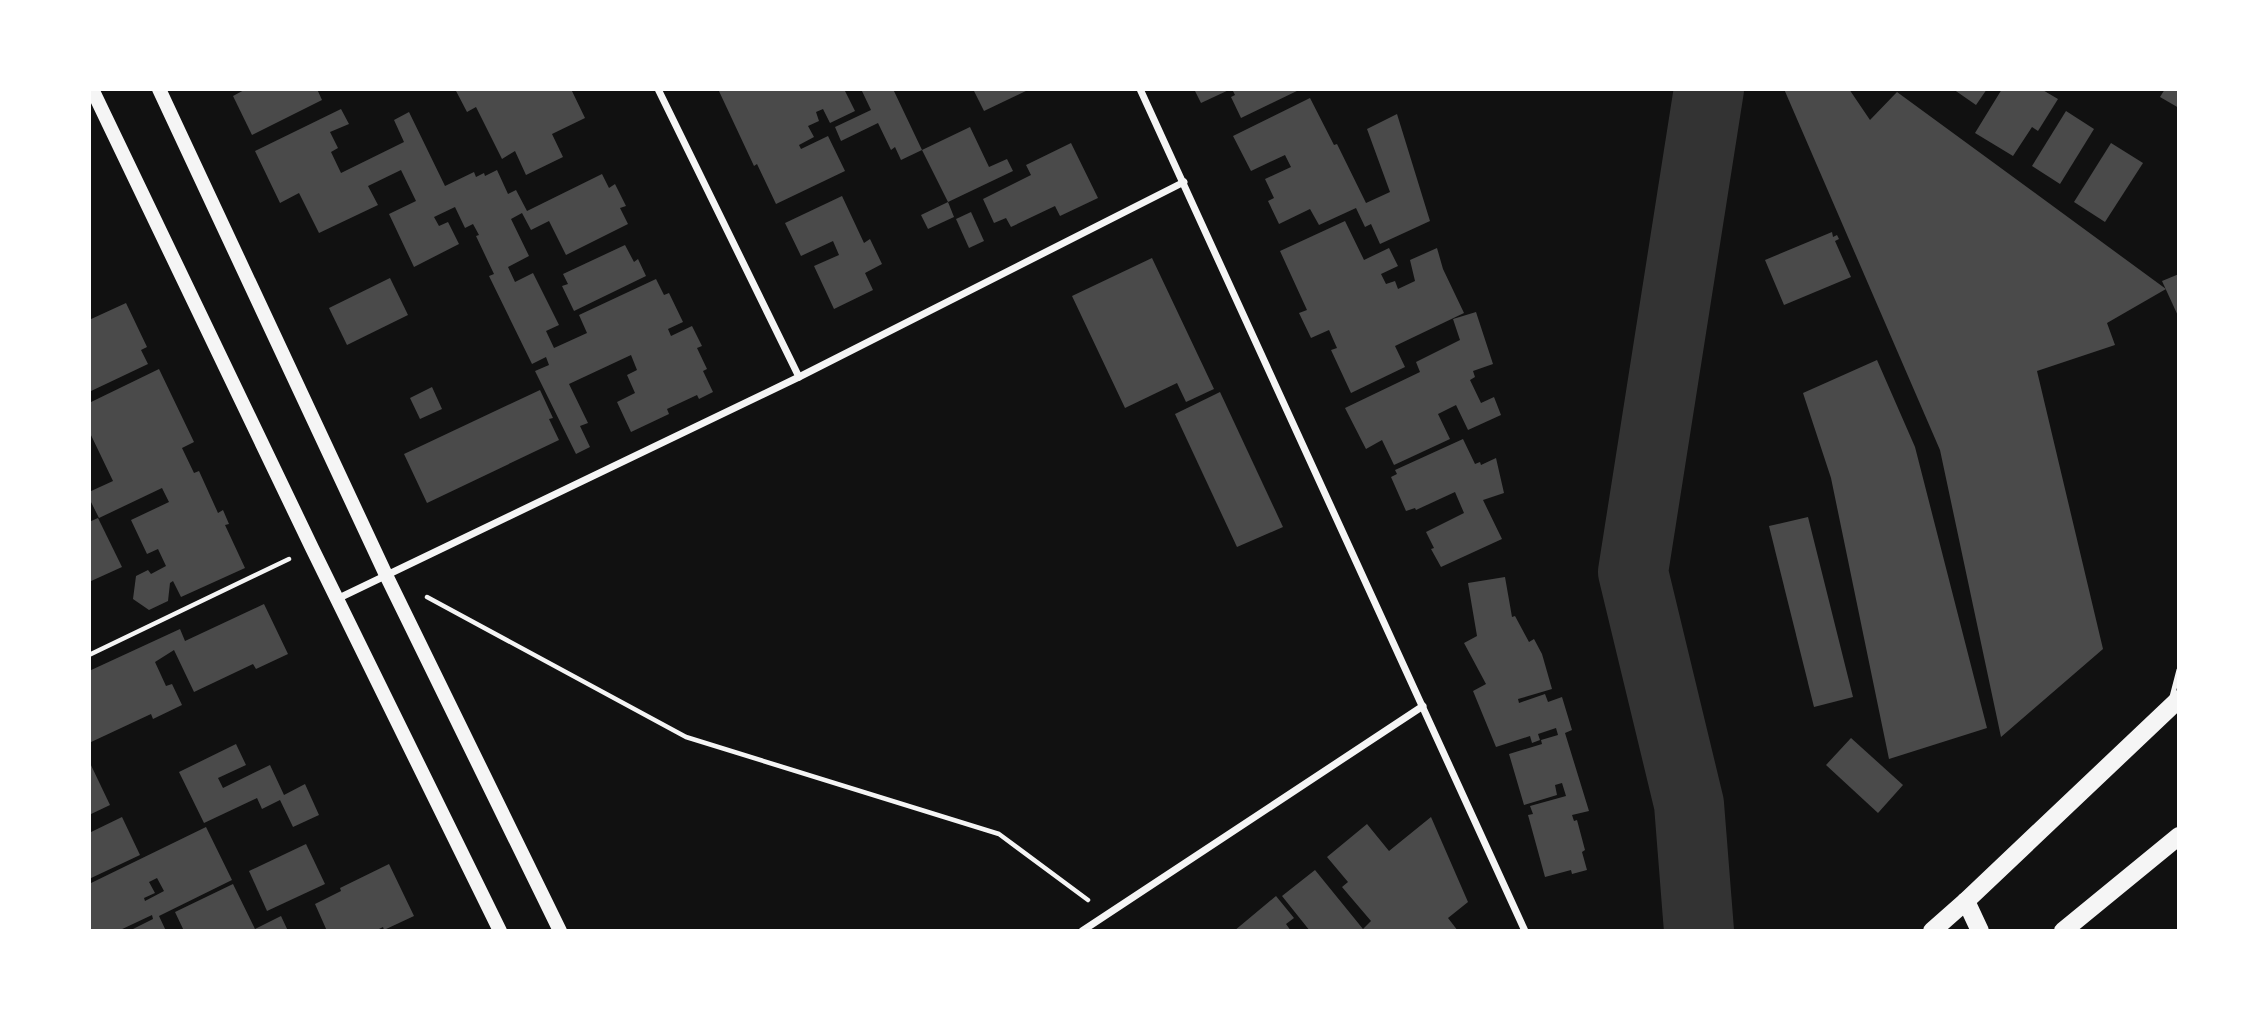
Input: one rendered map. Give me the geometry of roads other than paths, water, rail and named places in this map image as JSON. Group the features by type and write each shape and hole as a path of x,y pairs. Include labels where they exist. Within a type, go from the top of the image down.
{"main road":[{"path":"92,89 312,548 500,931"},
{"path":"159,89 386,575 560,931"},
{"path":"1932,931 2174,703"},
{"path":"2063,931 2179,836"},
{"path":"1966,901 1980,931"}],"street":[{"path":"658,89 799,377"},
{"path":"1140,89 1525,931"},
{"path":"337,599 799,377 1184,182"},
{"path":"1082,931 1423,706"}],"lane":[{"path":"2174,703 2179,670"}],"waterway":[{"path":"1699,931 1689,804 1633,572 1709,89"}]}
